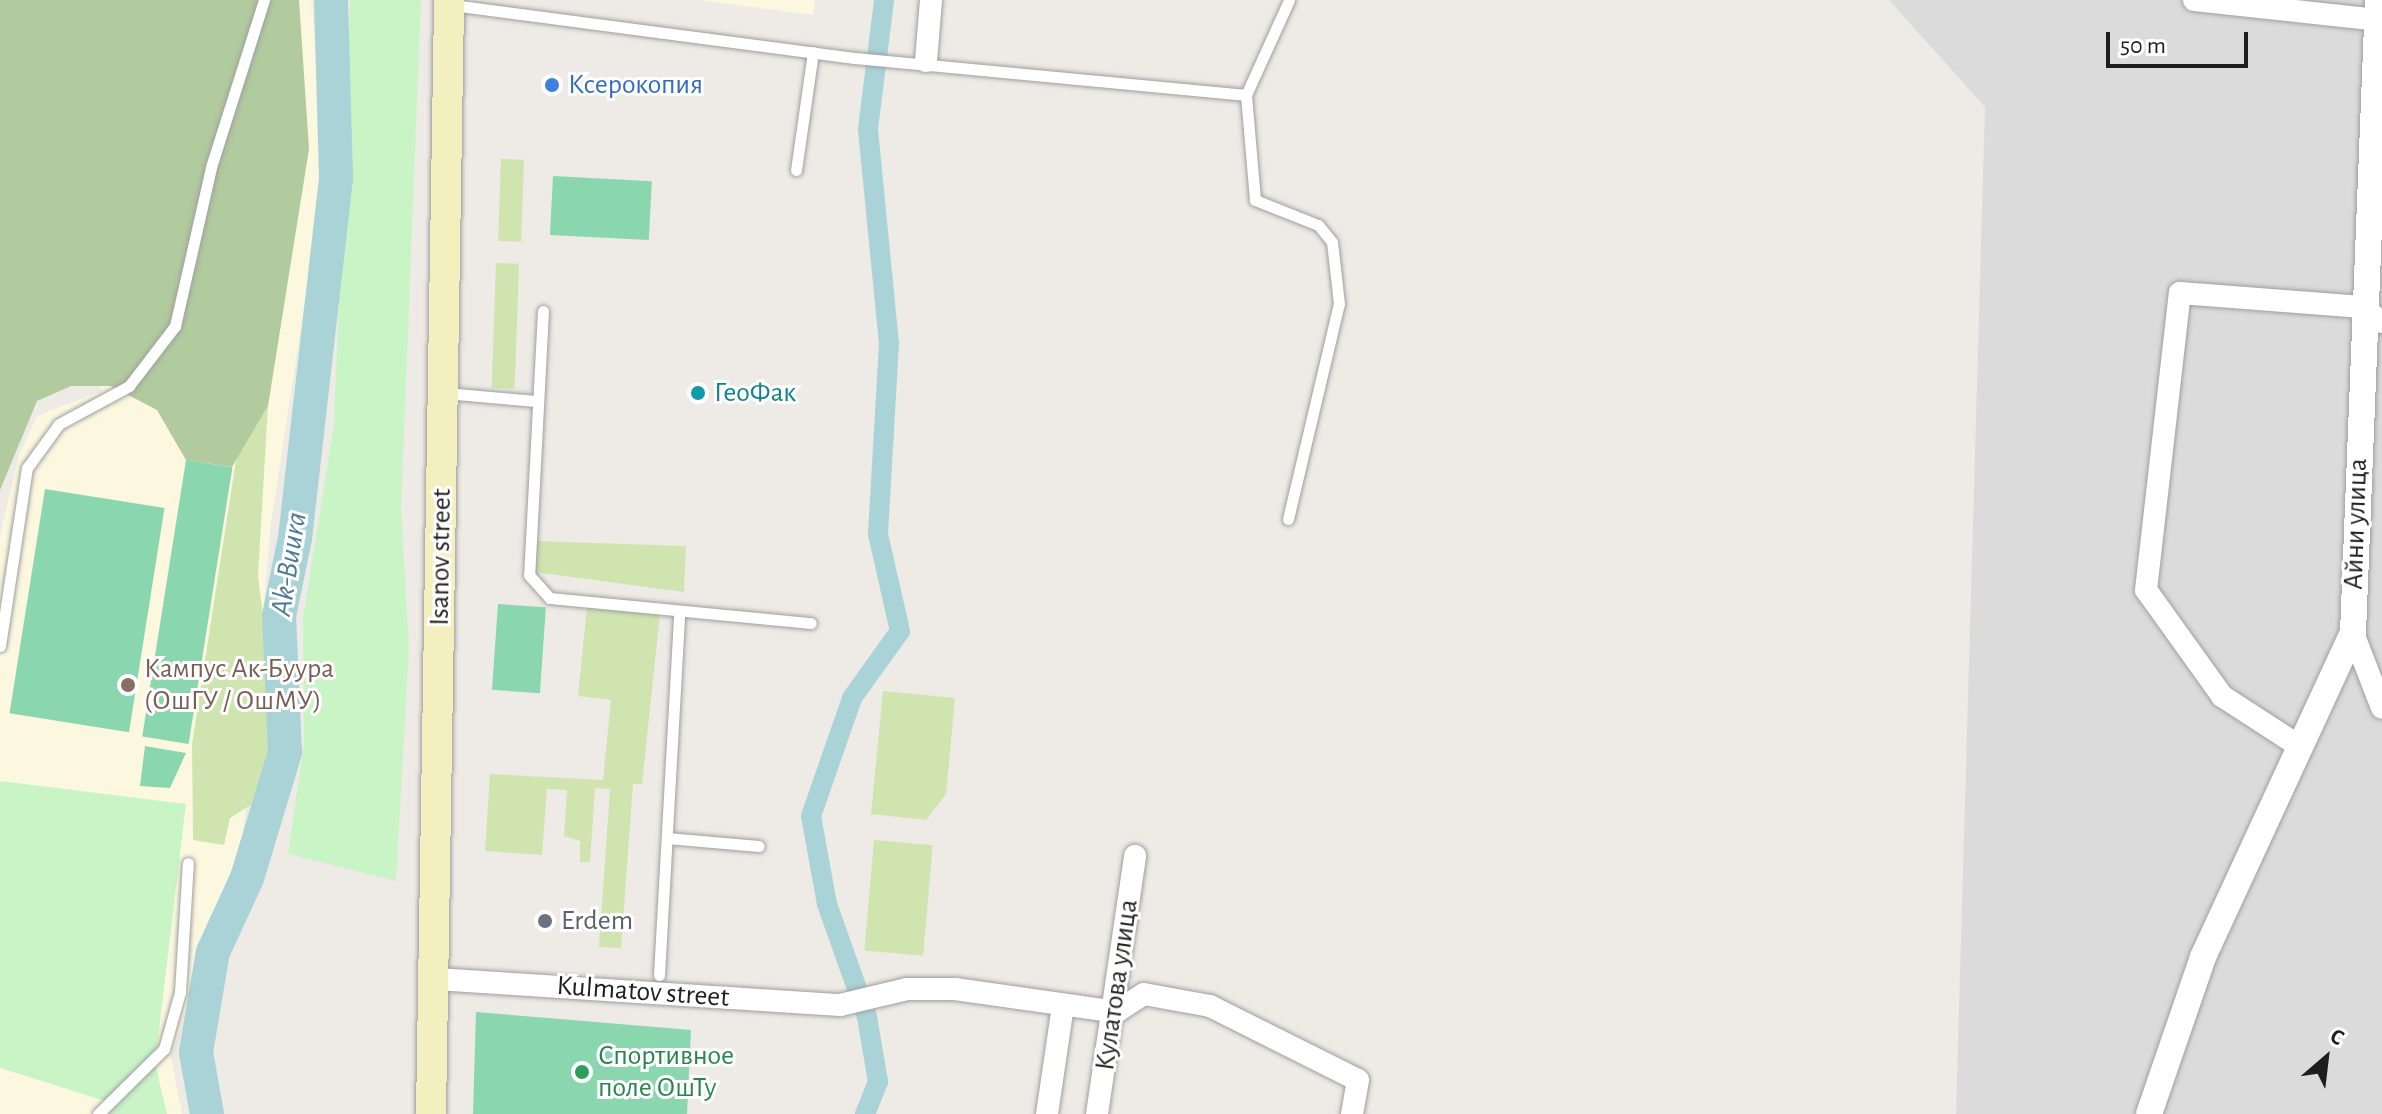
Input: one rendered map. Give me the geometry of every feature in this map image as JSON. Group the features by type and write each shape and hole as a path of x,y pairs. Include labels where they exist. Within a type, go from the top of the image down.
{"main road":[{"name":"Isanov street","path":"431,1114 436,979 449,2"}],"street":[{"path":"926,61 931,0"},
{"path":"2194,0 2378,10"},
{"name":"Айни улица","path":"2378,10 2372,314 2353,633 2382,708"},
{"path":"2299,746 2222,696 2146,590 2180,293 2372,314"},
{"path":"2149,1114 2203,957 2353,633"},
{"name":"Кулатова улица","path":"1097,1114 1116,1012 1135,856"},
{"name":"Kulmatov street","path":"436,979 850,1004 907,989 1063,1005"},
{"path":"1047,1114 1063,1005 1116,1012 1144,994 1210,1006 1358,1080 1352,1114"}],"lane":[{"path":"0,646 27,468 59,424 129,386 175,326 211,167 264,0"},
{"path":"1288,519 1339,304 1332,242 1318,225 1255,200 1246,95 1289,0"},
{"path":"449,2 855,58 926,61 1246,95"},
{"path":"796,170 813,52"},
{"path":"543,311 529,575 550,598 679,614 811,623"},
{"path":"444,393 536,401"},
{"path":"659,975 679,614"},
{"path":"667,838 759,846"},
{"path":"98,1114 164,1049 180,992 188,863"}],"shaded area":[{"name":"Кампус Ак-Буура (ОшГУ / ОшМУ)","path":"153,0 312,0 323,182 271,524 243,834 171,1058 182,1114 0,1114 0,536 19,455 37,416 101,391 107,221"},
{"path":"699,0 815,0 813,15"},
{"path":"1889,0 2382,0 2382,1114 1956,1114 1985,107"}],"green space":[{"path":"0,0 299,0 309,149 268,406 232,467 186,460 157,410 111,386 71,386 37,401 0,490"},
{"path":"350,0 421,0 401,507 409,648 396,881 288,854 304,744 303,618 334,425"},
{"path":"501,159 524,160 521,242 498,241"},
{"path":"553,176 652,181 649,240 550,235"},
{"path":"496,263 519,264 515,389 492,388"},
{"path":"268,406 258,576 277,729 263,797 230,818 224,845 193,840 192,744 236,460"},
{"path":"186,460 232,467 189,744 142,737"},
{"path":"45,489 165,508 129,732 9,713"},
{"path":"535,541 686,546 684,592 534,572"},
{"path":"498,604 546,607 540,693 492,690"},
{"path":"587,607 660,614 642,784 633,784 621,948 599,947 610,789 595,788 590,862 580,862 580,841 564,836 567,790 547,789 542,855 485,851 490,774 603,780 611,700 578,696"},
{"path":"883,691 955,698 946,794 926,820 871,814"},
{"path":"145,746 186,753 170,788 140,786"},
{"path":"0,781 186,804 155,1063 167,1114 103,1114 109,1102 0,1068"},
{"path":"874,840 933,845 923,956 864,951"},
{"name":"Спортивное поле ОшТу","path":"476,1012 691,1030 687,1114 473,1114"}],"waterway":[{"name":"Ak-Buura","path":"207,1114 196,1052 213,952 247,878 285,752 279,616 295,538 336,178 331,0"},
{"path":"865,1114 878,1082 867,1017 827,904 811,816 852,698 900,631 878,534 889,344 868,129 884,0"}],"place":[{"name":"Ксерокопия","path":"552,85"},
{"name":"ГеоФак","path":"698,393"},
{"name":"Кампус Ак-Буура (ОшГУ / ОшМУ)","path":"128,685"},
{"name":"Erdem","path":"545,921"},
{"name":"Спортивное поле ОшТу","path":"582,1072"}]}
